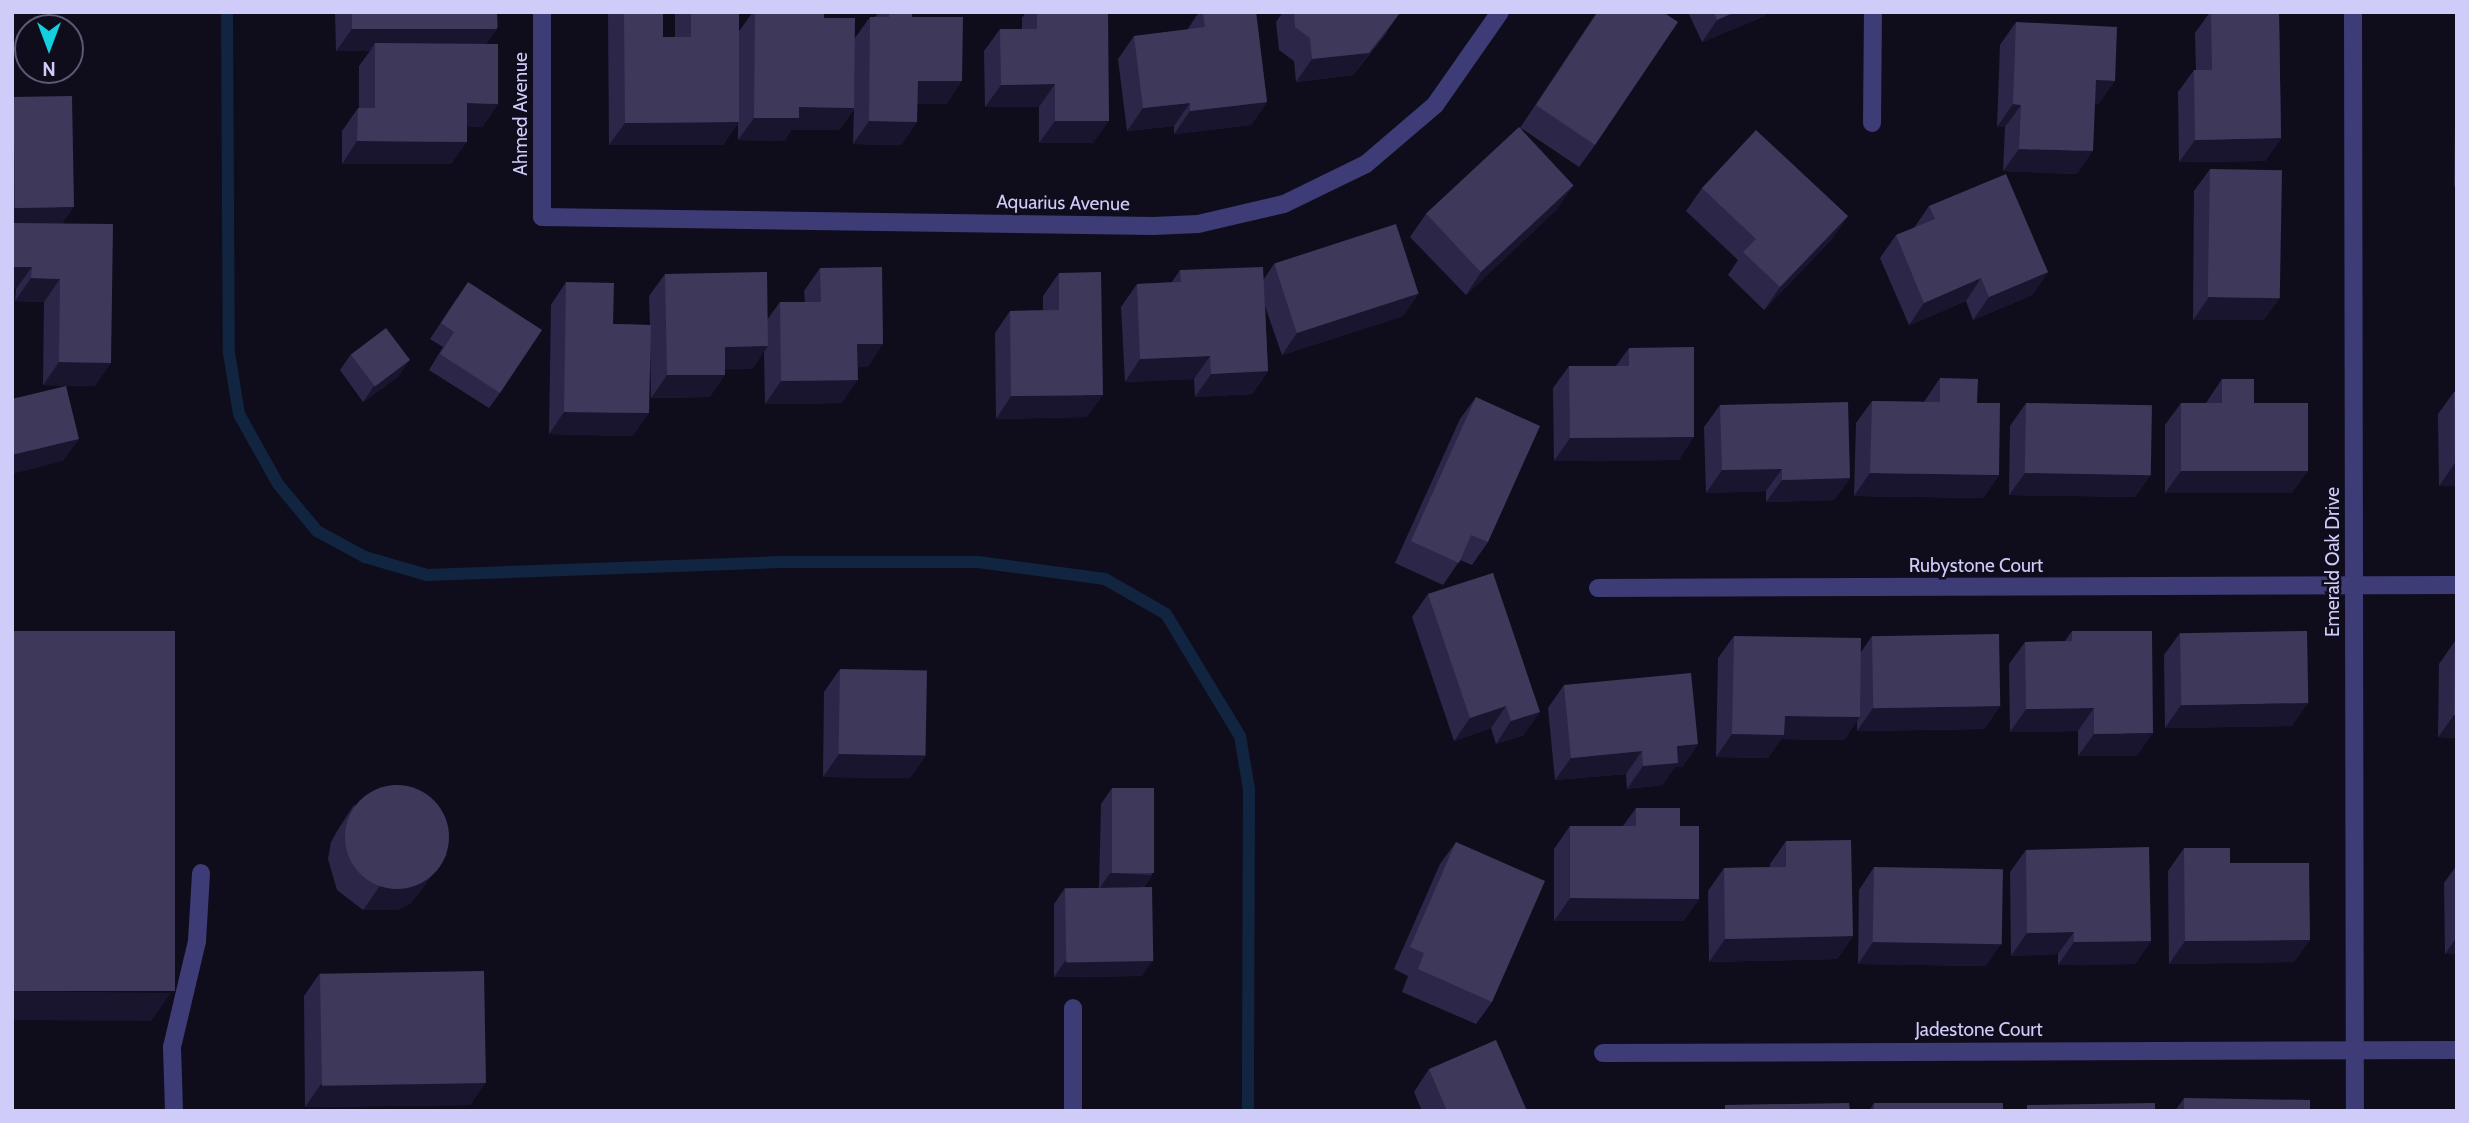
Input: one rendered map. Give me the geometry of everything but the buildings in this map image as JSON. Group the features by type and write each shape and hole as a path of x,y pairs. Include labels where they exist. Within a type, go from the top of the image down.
{"street":[{"name":"Ahmed Avenue","path":"542,12 542,217"},
{"name":"Aquarius Avenue","path":"542,217 1153,226 1244,216 1326,186 1403,136 1465,68 1500,12"},
{"path":"1872,123 1873,12"},
{"name":"Emerald Oak Drive","path":"2353,12 2355,1111"},
{"name":"Rubystone Court","path":"1598,589 2457,586"},
{"path":"174,1111 172,1047 197,941 201,873"},
{"path":"1073,1008 1073,1111"},
{"name":"Jadestone Court","path":"1603,1053 2457,1050"}],"waterway":[{"path":"227,12 229,353 239,414 278,484 317,531 365,557 427,575 781,562 978,562 1105,579 1166,614 1240,736 1249,789 1248,1111"}]}
